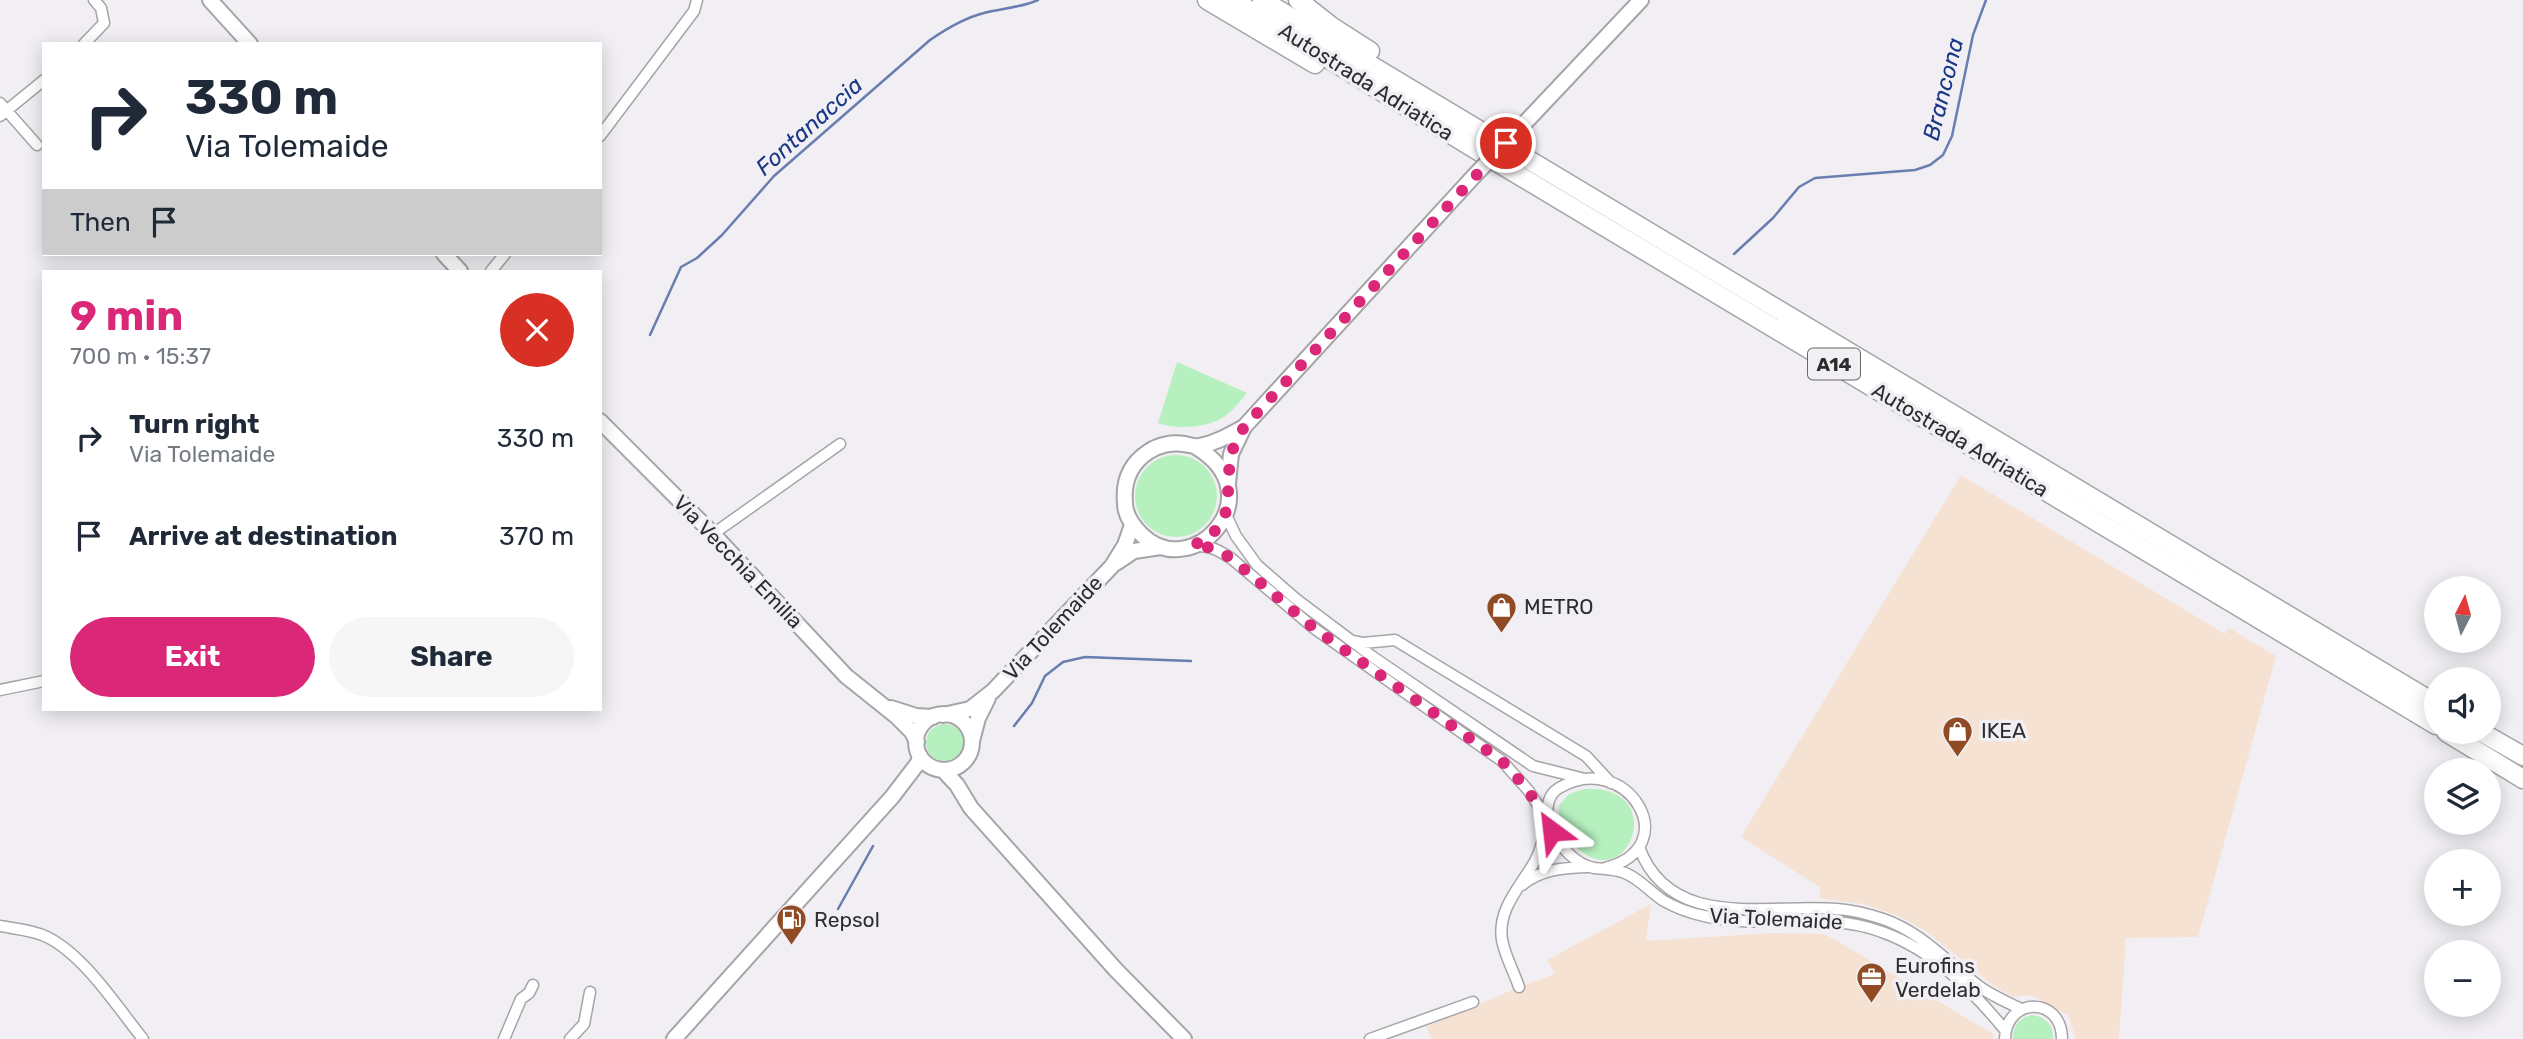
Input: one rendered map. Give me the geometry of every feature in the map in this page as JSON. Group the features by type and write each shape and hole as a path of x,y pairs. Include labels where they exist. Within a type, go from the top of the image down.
{"highway":[{"path":"1207,0 1346,82 1475,149"},
{"name":"Autostrada Adriatica","path":"1233,0 1475,149 2424,718"},
{"name":"Autostrada Adriatica","path":"1262,0 2424,697"},
{"path":"1298,0 1351,39 1572,178 1607,206"},
{"path":"2466,744 2523,779"},
{"path":"2501,744 2523,757"}],"main road":[{"path":"210,0 248,42"},
{"path":"1192,546 1212,534 1226,515 1231,454 1244,427 1474,176 1641,0"},
{"path":"446,256 459,270"},
{"name":"Via Vecchia Emilia","path":"602,423 713,534 838,667 912,732 918,749"},
{"path":"1196,447 1220,440 1244,427"},
{"path":"1161,547 1145,538 1132,525 1125,509 1124,490 1129,473 1138,460 1150,450 1165,445 1196,447 1210,456 1221,468 1228,483"},
{"name":"Via Tolemaide","path":"938,716 970,709 993,691 1112,566 1125,545 1132,525"},
{"name":"Via Tolemaide","path":"1112,566 1134,551 1192,546"},
{"name":"Via Tolemaide","path":"964,762 971,752 984,706 993,691"},
{"path":"877,702 902,712 954,716 968,727 972,741"},
{"path":"674,1039 892,797 918,763 923,725 938,716"},
{"path":"918,749 930,766 940,770 957,785 971,808 1116,970 1184,1039"},
{"path":"892,797 921,775 953,769 964,762 971,808"}],"street":[{"path":"86,42 104,23 101,8 94,0"},
{"path":"602,132 694,12 697,0"},
{"path":"37,145 2,110 42,80"},
{"path":"492,270 503,256"},
{"path":"713,534 840,444"},
{"path":"1226,515 1236,536 1257,565 1351,641 1533,766 1611,783 1624,788 1634,797 1645,821 1644,835 1630,858 1605,868"},
{"name":"Via Tolemaide","path":"1192,546 1205,545 1232,559 1315,629 1502,761 1522,783 1548,820 1560,844 1579,862 1592,867"},
{"path":"1351,641 1363,643 1395,640 1586,756 1611,783"},
{"path":"0,690 42,681"},
{"path":"1519,987 1502,939 1506,907 1535,860 1545,837 1552,793 1570,783 1586,779"},
{"name":"Via Tolemaide","path":"1639,847 1644,861 1658,880 1681,897 1707,906 1729,909 1838,909 1884,919 1910,930 1983,989 2021,1009"},
{"name":"Via Tolemaide","path":"1514,892 1530,879 1546,872 1567,868 1605,868 1624,872 1636,878 1663,900 1704,916 1744,921 1835,920 1884,932 1928,956 1975,994 2005,1035"},
{"path":"0,926 27,930 48,937 69,951 109,994 143,1039"},
{"path":"504,1039 521,999 534,985"},
{"path":"570,1039 584,1024 590,992"},
{"path":"1370,1039 1473,1002"},
{"name":"Via Tolemaide","path":"2005,1035 2014,1014 2021,1009 2032,1007 2046,1009 2057,1020 2063,1035"}],"shaded area":[{"path":"1961,475 2225,634 2229,628 2276,656 2198,937 2126,938 2119,1039 2076,1039 2068,1015 2031,995 2013,997 1990,983 1926,931 1898,916 1864,904 1819,898 1821,888 1741,837"},
{"path":"1651,904 1646,941 1773,933 1825,934 1993,1034 1993,1039 1432,1039 1426,1027 1555,974 1547,960"}],"green space":[{"path":"1177,362 1247,393 1228,414 1213,422 1184,427 1158,423"},
{"path":"1176,455 1192,459 1205,467 1213,480 1217,496 1213,512 1205,525 1192,533 1176,537 1160,533 1147,525 1139,512 1135,496 1139,480 1147,467 1160,459"},
{"path":"945,724 958,730 964,743 958,756 945,762 932,756 926,743 932,730"},
{"path":"1584,789 1611,792 1627,803 1634,818 1633,835 1625,849 1613,858 1596,859 1577,848 1563,828 1559,805 1569,794"},
{"path":"2033,1015 2048,1023 2053,1039 2013,1039 2018,1022"}],"waterway":[{"name":"Fontanaccia","path":"650,335 681,267 697,258 722,235 774,176 930,40 969,18 1038,0"},
{"name":"Brancona","path":"1734,254 1773,218 1799,187 1815,178 1915,170 1930,165 1943,155 1952,136 1973,35 1986,0"},
{"name":"Brancona","path":"1014,726 1032,703 1045,676 1063,662 1085,657 1191,661"},
{"name":"Brancona","path":"838,909 873,846"}],"place":[{"name":"METRO","path":"1501,634"},
{"name":"IKEA","path":"1958,758"},
{"name":"Repsol","path":"791,947"},
{"name":"Eurofins Verdelab","path":"1872,1005"}],"route":[{"path":"1506,143 1244,427 1231,454 1226,515 1218,529 1206,540 1192,546 1205,545 1232,559 1315,629 1502,761 1528,790 1548,820 1552,831"}]}
